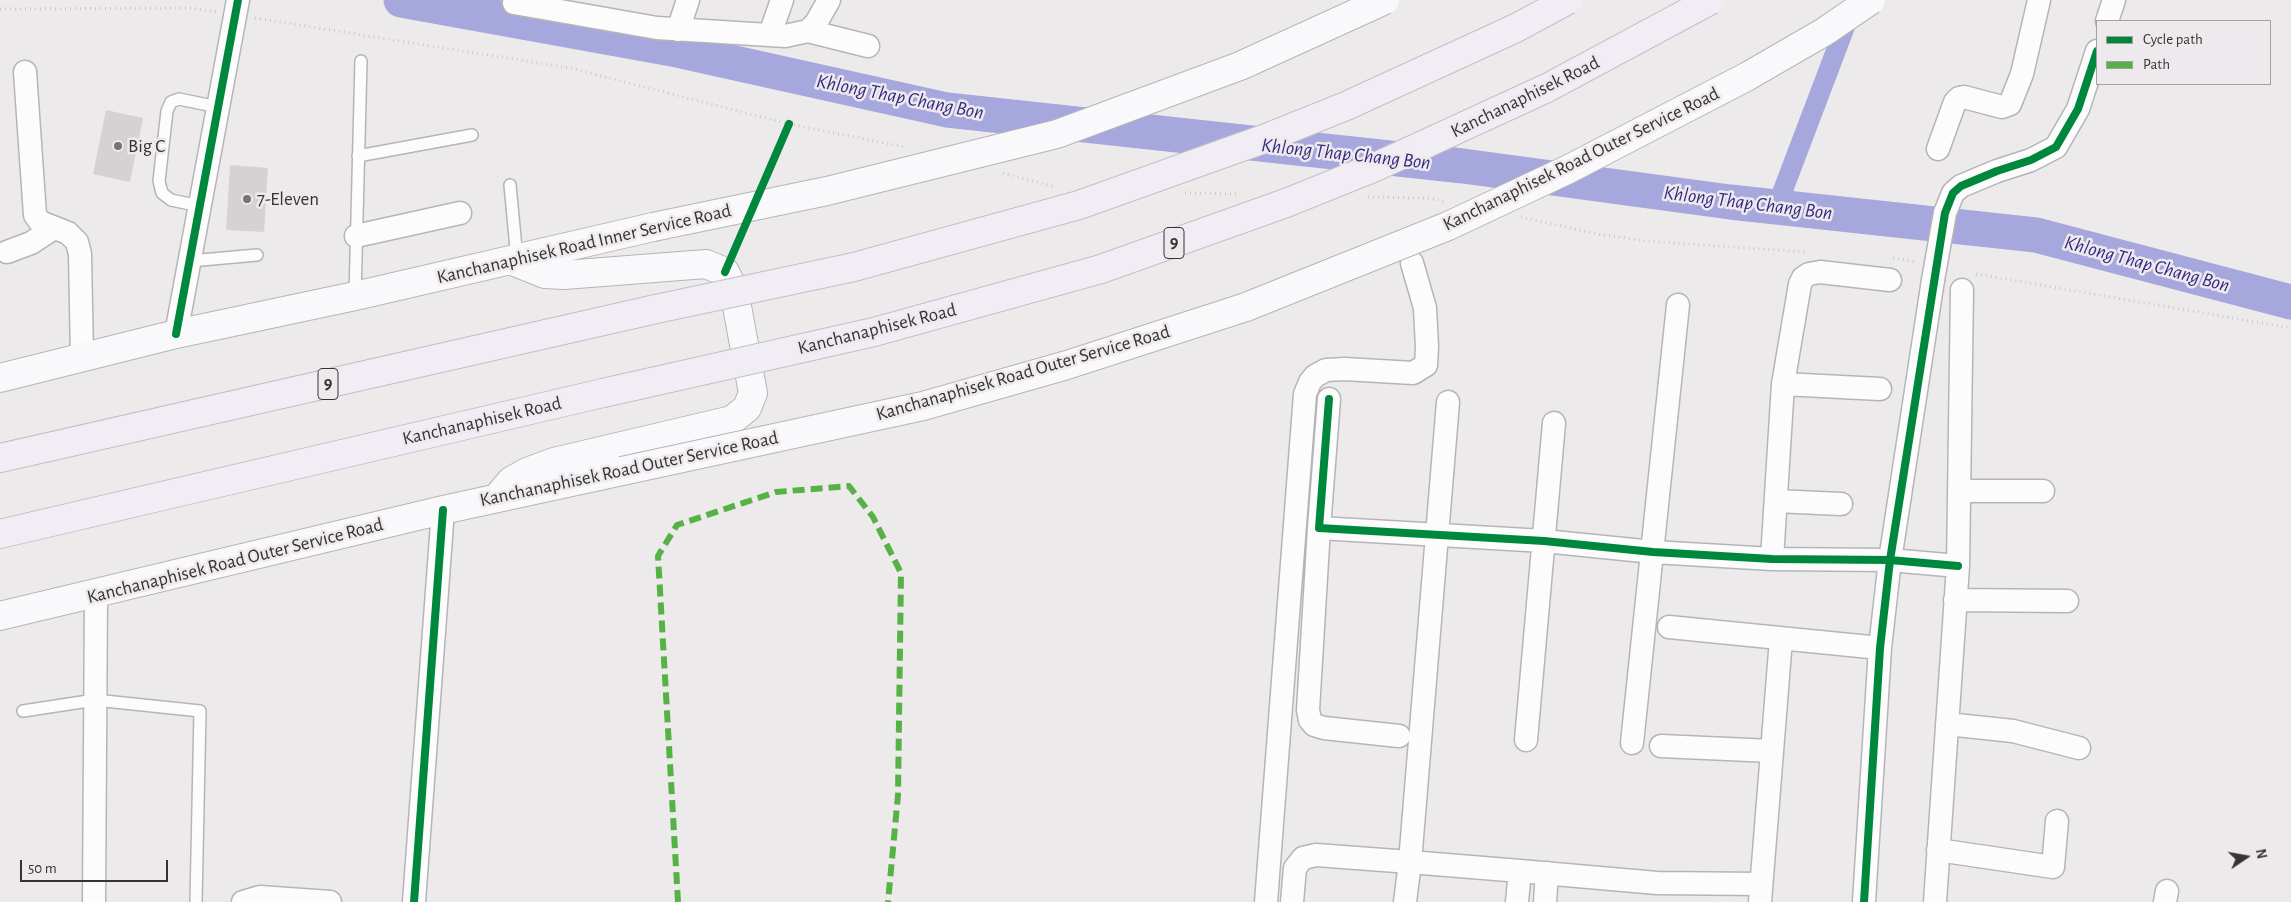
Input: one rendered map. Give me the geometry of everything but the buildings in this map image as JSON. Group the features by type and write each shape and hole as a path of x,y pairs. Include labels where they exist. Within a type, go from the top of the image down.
{"highway":[{"name":"9","path":"0,458 656,309 854,267 1078,205 1261,140 1346,106 1483,44 1568,0"},
{"name":"Kanchanaphisek Road","path":"0,534 603,392 874,332 1119,262 1286,203 1373,168 1547,88 1711,0"}],"main road":[{"name":"Kanchanaphisek Road Inner Service Road","path":"0,378 176,334 355,296 653,227 828,191 1057,134 1240,66 1385,0"},
{"name":"Kanchanaphisek Road Outer Service Road","path":"0,616 443,510 923,406 1067,365 1246,307 1448,226 1567,170 1748,76 1824,32 1871,0"},
{"path":"496,498 511,481 527,472 554,462 732,420 747,408 753,393 734,290 725,272 706,264 564,275 545,274 514,260"}],"street":[{"path":"678,30 688,0"},
{"path":"770,34 782,0"},
{"path":"808,31 816,23 829,0"},
{"path":"1938,148 1958,98 2002,107 2010,104 2022,74 2039,0"},
{"path":"2107,20 2114,0"},
{"path":"176,334 237,3"},
{"path":"514,3 640,26 678,30 785,36 808,31 868,46"},
{"path":"1864,902 1880,648 1890,560 1945,213 1953,193 1961,186 1997,170 2031,160 2056,147 2078,109 2096,54"},
{"path":"25,72 34,209 40,222 68,233 77,242 80,254 82,358"},
{"path":"356,236 460,213"},
{"path":"7,252 31,242 54,228"},
{"path":"1266,902 1306,394 1310,382 1326,370 1345,369 1413,373 1426,365 1425,308 1412,263"},
{"path":"1772,559 1783,384 1800,284 1803,278 1820,272 1890,280"},
{"path":"1935,902 1958,566 1962,290"},
{"path":"1632,744 1678,305"},
{"path":"1783,384 1880,389"},
{"path":"1329,399 1308,710 1310,720 1314,726 1324,728 1399,736"},
{"path":"1405,902 1410,862 1448,402"},
{"path":"1526,740 1554,423"},
{"path":"1959,490 2043,492"},
{"path":"1776,501 1841,504"},
{"path":"414,902 443,510"},
{"path":"1320,528 1544,541 1653,552 1772,559 1890,560 1958,566"},
{"path":"94,902 96,594"},
{"path":"1955,600 2067,601"},
{"path":"1669,627 1880,648"},
{"path":"1292,902 1295,868 1303,858 1316,855 1547,873 1656,893 1761,893 1781,639"},
{"path":"1946,724 2013,731 2078,748"},
{"path":"1661,746 1772,751"},
{"path":"1938,850 2053,867 2057,821"},
{"path":"1517,902 1520,871"},
{"path":"1545,902 1547,873"},
{"path":"243,902 260,897 330,902"}],"lane":[{"path":"355,296 362,61"},
{"path":"200,206 171,200 162,193 159,181 167,112 171,102 179,100 218,107"},
{"path":"358,156 472,135"},
{"path":"510,185 514,260"},
{"path":"190,261 257,255"},
{"path":"23,711 95,700 200,711 196,902"}],"waterway":[{"name":"Khlong Thap Chang Bon","path":"401,0 672,49 947,110 1463,166 1730,202 2036,235 2291,302"},
{"path":"1777,206 1851,11"}],"marked path":[{"path":"678,902 658,556 677,525 776,492 849,486 873,517 901,573 898,795 888,902"}],"cycle path":[{"path":"176,334 238,0"},
{"path":"1864,902 1880,648 1890,560 1945,213 1953,193 1961,186 1997,171 2031,160 2056,147 2078,109 2096,54"},
{"path":"725,272 789,124"},
{"path":"1329,399 1319,528 1544,541 1653,552 1772,559 1890,560 1958,566"},
{"path":"414,902 443,510"}],"place":[{"name":"Big C","path":"118,146"},
{"name":"7-Eleven","path":"247,199"}]}
